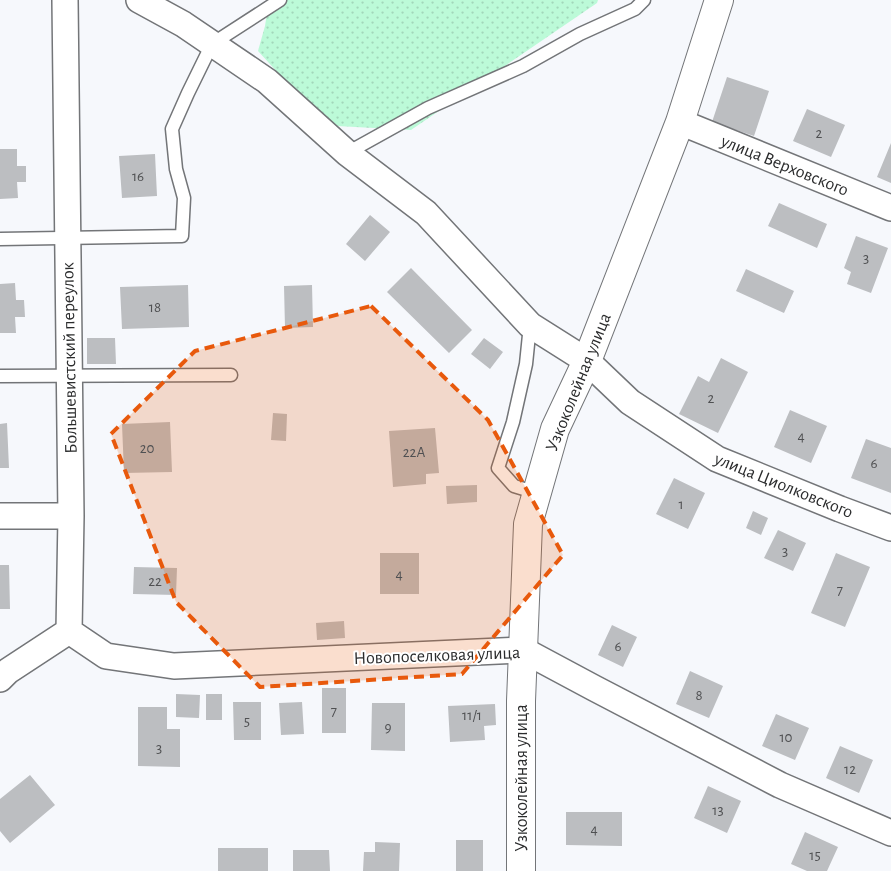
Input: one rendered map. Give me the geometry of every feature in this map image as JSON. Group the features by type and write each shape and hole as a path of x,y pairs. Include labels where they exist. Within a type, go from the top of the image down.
{"street":[{"name":"Большевистский переулок","path":"65,0 71,516 69,631"},
{"name":"улица Циолковского","path":"139,0 183,24 267,80 347,153 426,212 530,325 587,361 630,402 717,459 891,528"},
{"name":"Узкоколейная улица","path":"521,871 521,701 528,524 555,429 587,361 680,122 720,0"},
{"name":"улица Верховского","path":"680,122 891,208"},
{"path":"0,516 71,516"},
{"path":"0,679 8,671 69,631"},
{"name":"Новопоселковая улица","path":"69,631 106,656 174,666 523,650 780,784 891,833"}],"lane":[{"path":"0,239 182,236 184,198 176,169 172,129 212,44 280,0"},
{"path":"347,153 428,108 522,66 580,34 634,9 644,0"},
{"path":"530,325 526,364 513,422 498,468 514,486 537,493"},
{"path":"0,376 230,375"}],"highlighted area":[{"path":"371,306 488,420 563,555 462,674 260,687 176,602 111,434 195,351"}],"green space":[{"path":"269,0 598,0 597,3 411,130 337,126 291,87 258,51 265,26"}],"building":[{"path":"727,77 769,91 754,136 712,122"},
{"path":"807,109 845,125 831,157 793,141"},
{"path":"891,143 891,183 877,177"},
{"path":"0,149 17,149 17,166 26,166 26,182 17,182 18,198 0,199"},
{"path":"155,154 157,196 122,198 119,156"},
{"path":"779,203 827,224 817,248 768,226"},
{"path":"370,215 390,232 365,261 346,244"},
{"path":"856,236 888,248 871,293 847,284 851,272 844,268"},
{"path":"411,268 472,330 449,353 387,292"},
{"path":"746,269 794,291 784,313 736,291"},
{"path":"15,283 16,300 24,300 25,317 15,317 16,333 0,333 0,284"},
{"path":"188,285 189,327 122,329 120,287"},
{"path":"312,285 313,327 285,328 284,286"},
{"path":"87,338 115,338 116,364 87,364"},
{"path":"484,338 503,352 490,369 471,354"},
{"path":"721,358 748,372 718,433 679,414 698,376 709,382"},
{"path":"790,410 827,426 811,463 774,447"},
{"path":"273,413 287,414 286,441 271,440"},
{"path":"170,422 172,472 124,473 122,424"},
{"path":"7,423 9,468 0,468 0,424"},
{"path":"435,428 439,473 426,474 426,484 393,487 389,431"},
{"path":"866,439 891,448 891,493 851,478"},
{"path":"674,478 705,493 688,529 656,514"},
{"path":"477,485 477,502 447,504 446,486"},
{"path":"753,511 768,518 761,535 746,528"},
{"path":"778,530 806,543 793,571 764,558"},
{"path":"380,553 419,553 419,594 380,594"},
{"path":"836,553 870,567 845,627 811,613"},
{"path":"0,565 9,565 10,609 0,609"},
{"path":"134,567 177,568 176,595 133,594"},
{"path":"344,621 345,638 317,640 316,623"},
{"path":"612,625 637,637 623,667 598,655"},
{"path":"690,671 723,686 709,718 676,704"},
{"path":"322,688 346,688 346,733 322,733"},
{"path":"176,694 200,695 199,718 176,717"},
{"path":"206,694 222,694 222,720 206,720"},
{"path":"233,702 261,702 261,740 234,740"},
{"path":"302,702 304,734 281,735 279,703"},
{"path":"372,703 405,703 405,751 371,750"},
{"path":"495,704 496,725 484,726 485,740 450,742 448,706"},
{"path":"138,707 167,707 167,729 180,729 180,767 138,766"},
{"path":"776,714 809,728 795,760 762,746"},
{"path":"840,746 873,760 859,793 826,778"},
{"path":"30,775 55,805 10,843 0,831 0,799"},
{"path":"708,786 741,801 727,833 694,818"},
{"path":"566,812 622,812 622,846 566,845"},
{"path":"805,832 838,847 827,871 807,871 791,864"},
{"path":"456,840 483,840 483,871 456,871"},
{"path":"375,842 400,843 399,871 363,871 364,852 375,852"},
{"path":"218,848 268,848 268,871 218,871"},
{"path":"293,850 329,850 330,871 293,871"}]}
